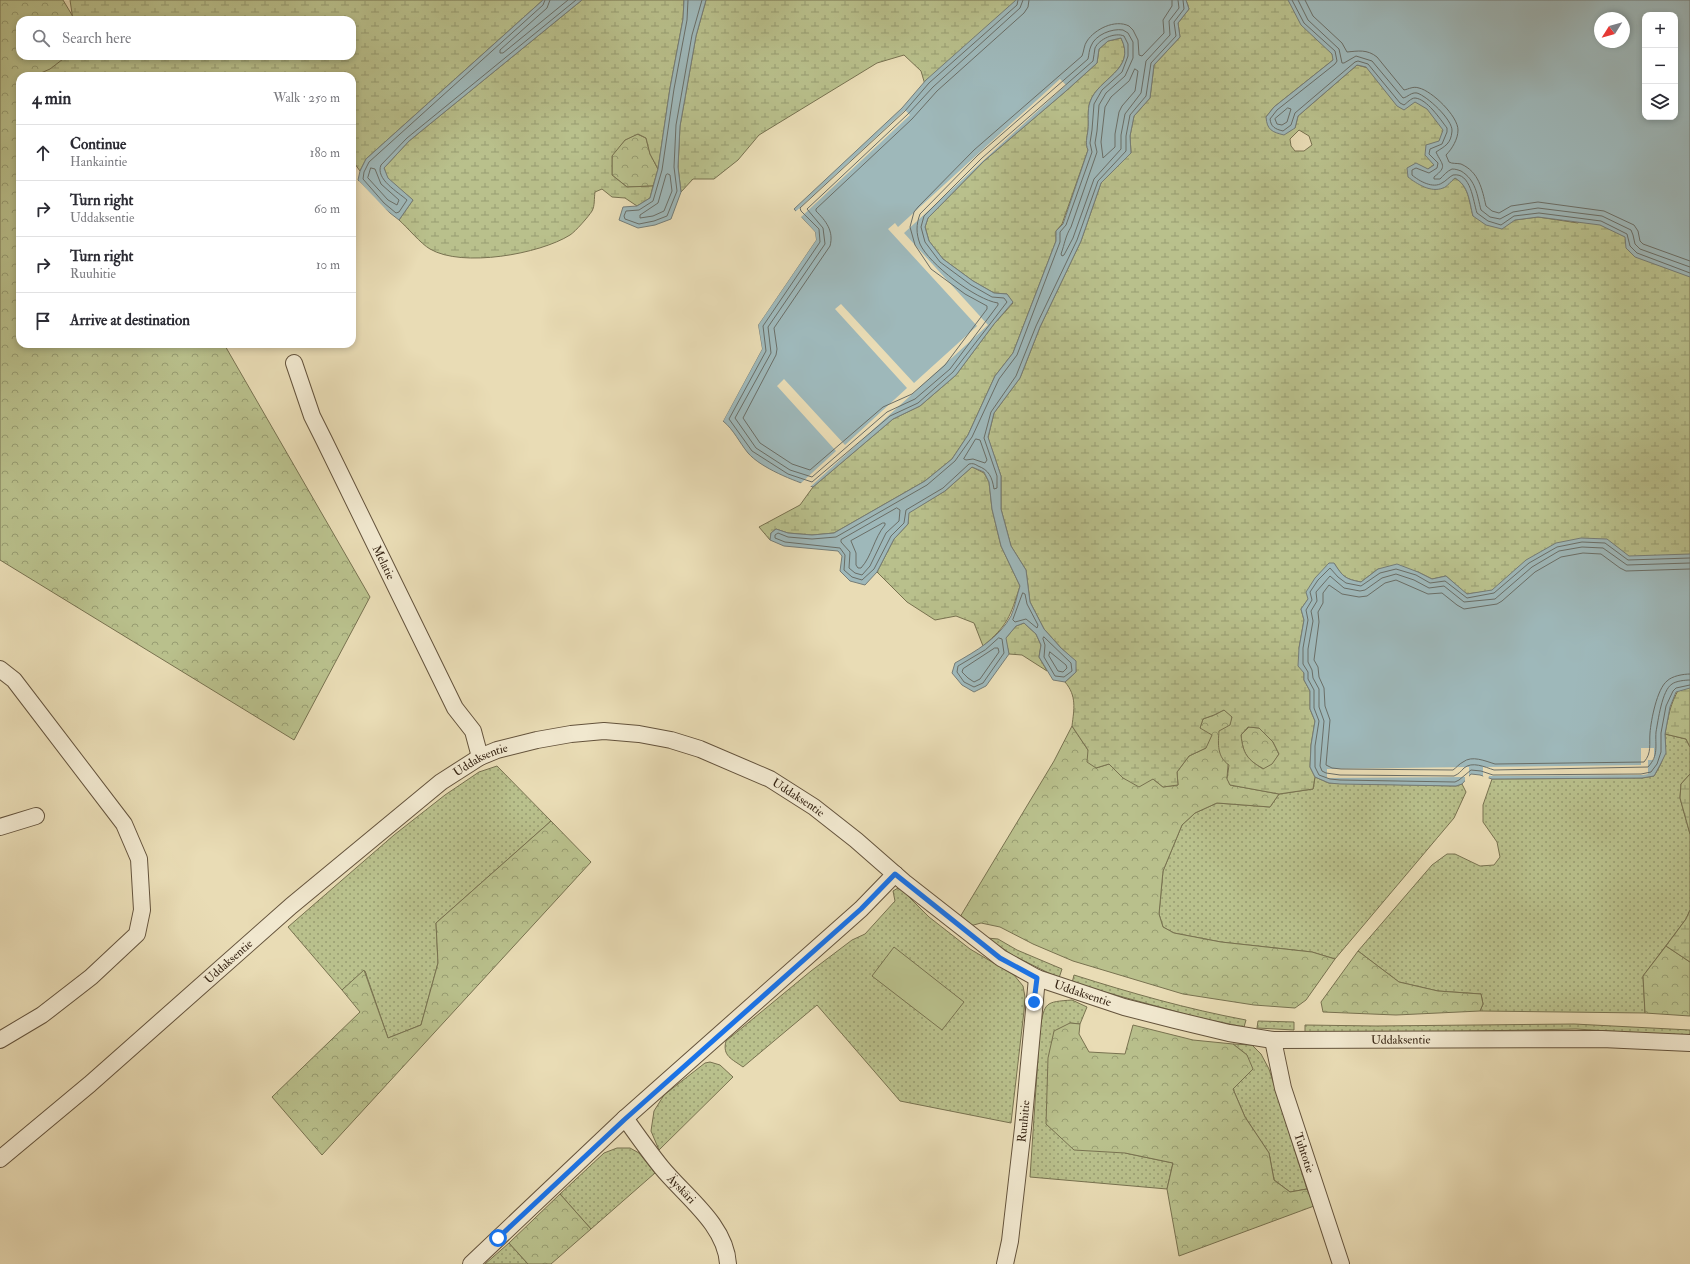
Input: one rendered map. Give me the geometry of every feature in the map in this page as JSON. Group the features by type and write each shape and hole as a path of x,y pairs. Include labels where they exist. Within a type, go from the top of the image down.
{"street":[{"name":"Melatie","path":"294,363 312,416 455,708 473,731 480,757"},
{"path":"0,669 14,680 124,824 140,859 142,910 137,934 91,977 42,1015 0,1040"},
{"name":"Uddaksentie","path":"0,1159 90,1084 291,906 441,782 480,757 497,750 537,740 570,734 604,731 639,734 671,740 770,778 814,807 1000,958 1037,978 1124,1007 1230,1033 1273,1040 1602,1039 1690,1043"},
{"path":"0,827 36,816"},
{"path":"471,1264 625,1118 861,909 895,874"},
{"name":"Ruuhitie","path":"1005,1264 1010,1241 1022,1134 1037,978"},
{"name":"Tuhtotie","path":"1273,1040 1278,1072 1341,1264"},
{"name":"Äyskäri","path":"625,1118 662,1168 717,1229 728,1252 728,1264"}],"green space":[{"path":"0,0 63,0 73,16 16,16 16,60 99,60 107,72 16,72 16,348 226,348 370,597 294,740 0,560"},
{"path":"70,0 543,0 366,159 360,171 356,166 356,72 43,72 62,60 356,60 356,16 72,16"},
{"path":"582,0 684,0 683,19 670,88 658,169 650,154 646,138 638,134 625,140 612,156 612,175 627,187 653,186 650,198 637,206 625,198 612,197 602,189 595,192 592,211 582,224 570,235 557,242 521,253 480,258 461,258 444,255 426,247 399,220 413,200 387,178 384,168 409,141"},
{"path":"706,0 1026,0 926,88 921,71 904,55 877,63 759,135 738,160 714,179 693,179 681,192 678,167 680,126 696,36"},
{"path":"1186,0 1362,0 1333,60 1274,107 1266,117 1295,128 1298,116 1357,65 1454,91 1434,165 1428,169 1443,188 1455,178 1460,181 1468,194 1473,216 1515,220 1538,217 1578,223 1643,120 1675,120 1690,272 1690,567 1466,594 1446,576 1432,579 1418,572 1378,569 1361,582 1345,577 1334,563 1301,609 1304,620 1299,648 1304,680 1310,691 1310,709 1315,721 1311,745 1310,767 1315,777 1313,789 1279,794 1230,785 1227,779 1229,765 1222,758 1219,750 1219,731 1230,725 1232,717 1224,710 1203,719 1200,728 1212,735 1206,748 1189,756 1177,772 1178,785 1163,787 1153,779 1139,787 1123,778 1109,764 1096,768 1087,762 1088,750 1072,726 1074,703 1069,687 1065,682 1076,672 1075,661 1044,629 1030,602 1026,570 1011,546 1001,509 1001,476 988,438 994,413 1020,378 1040,327 1081,241 1101,183 1131,153 1130,136 1134,116 1150,98 1154,65 1180,37 1178,23 1189,9","holes":["1299,130 1309,136 1312,145 1304,151 1295,151 1291,146 1290,139","1248,727 1259,728 1273,742 1279,754 1272,764 1263,769 1253,762 1247,755 1243,747 1241,735"]},
{"path":"1121,38 1125,49 1124,58 1114,73 1100,86 1090,102 1086,140 1088,150 1062,224 1056,231 1056,241 1013,353 995,376 968,435 952,459 925,481 834,533 812,535 788,533 776,529 771,533 770,540 759,527 800,505 813,487 893,419 920,406 956,375 994,324 1013,303 1007,294 994,293 973,281 943,259 929,241 925,227 928,218 984,161 1097,63 1099,49 1108,41"},
{"path":"637,134 646,138 650,154 658,169 653,186 627,187 612,175 612,155 625,140"},
{"path":"972,467 984,473 989,482 992,509 1001,546 1020,586 1014,606 1007,620 998,632 983,646 974,623 956,616 935,620 907,602 877,572 894,539 908,524 908,513 945,491"},
{"path":"1024,623 1036,634 1041,645 1039,657 1047,671 1022,655 1009,654 1005,639 1016,626"},
{"path":"1690,672 1690,747 1686,739 1665,734 1673,701"},
{"path":"1224,710 1232,716 1227,778 1230,785 1279,794 1270,807 1217,803 1195,813 1182,825 1163,871 1159,914 1163,927 1174,933 1221,942 1312,952 1335,959 1306,1000 1295,1008 1254,1005 1183,994 1073,961 1033,944 1000,927 981,923 970,926 960,917 1054,761 1072,726 1088,750 1096,768 1109,764 1123,778 1153,779 1163,787 1178,785 1177,772 1189,756 1206,748 1200,728 1203,719"},
{"path":"1249,727 1259,728 1273,742 1279,754 1272,765 1264,769 1254,763 1247,756 1243,747 1241,735"},
{"path":"1665,734 1686,739 1690,747 1690,774 1681,784 1680,798 1690,834 1690,910 1686,919 1643,976 1645,1013 1480,1011 1483,1004 1481,994 1438,991 1399,982 1358,951 1432,865 1447,854 1455,854 1480,866 1494,865 1500,857 1497,842 1483,822 1483,805 1492,779 1642,778 1654,776 1664,756"},
{"path":"497,766 551,821 436,923 438,963 421,1025 388,1038 365,971 342,990 288,927 394,835 445,795 479,772"},
{"path":"1690,774 1690,834 1680,798 1681,784"},
{"path":"1315,777 1329,783 1456,786 1462,784 1466,792 1454,818 1335,959 1312,952 1221,942 1174,933 1163,927 1159,914 1163,871 1182,825 1195,813 1217,803 1270,807 1279,794 1313,789"},
{"path":"551,821 591,862 322,1155 272,1097 360,1012 342,990 364,970 388,1038 421,1025 438,963 436,923"},
{"path":"898,888 903,891 929,917 970,949 1014,975 1023,986 1025,997 1024,1011 1011,1123 900,1101 817,1005 743,1067 729,1057 725,1050 726,1041 811,971 852,940 865,934 895,901 893,891"},
{"path":"1690,910 1690,962 1666,946 1686,919"},
{"path":"987,938 998,939 1017,950 1062,969 1059,978 1014,956"},
{"path":"1666,946 1690,962 1690,1016 1645,1013 1643,976"},
{"path":"894,947 964,1002 942,1030 872,976"},
{"path":"1358,951 1399,982 1438,991 1481,994 1483,1004 1480,1011 1396,1015 1323,1012 1321,1002"},
{"path":"1074,975 1159,1000 1246,1020 1244,1027 1196,1017 1072,983"},
{"path":"1072,1000 1087,1007 1080,1024 1070,1023 1125,1153 1173,1163 1167,1189 1030,1177 1040,1028 1043,1013 1045,1008 1051,1003"},
{"path":"1258,1021 1294,1022 1294,1030 1257,1028"},
{"path":"1070,1023 1080,1024 1079,1034 1089,1052 1125,1054 1133,1025 1193,1040 1233,1044 1247,1055 1253,1069 1233,1089 1245,1117 1269,1153 1274,1180 1290,1192 1307,1189 1314,1206 1179,1256 1167,1189 1173,1163 1125,1153 1074,1150 1046,1124 1048,1058 1054,1031"},
{"path":"1574,1024 1690,1030 1690,1036 1576,1029 1378,1033 1305,1032 1305,1025 1376,1026"},
{"path":"1233,1044 1252,1045 1261,1054 1269,1069 1307,1189 1290,1192 1274,1180 1269,1153 1245,1117 1233,1089 1247,1055"},
{"path":"710,1062 720,1065 733,1077 659,1150 651,1131 654,1111 664,1095 705,1063"},
{"path":"617,1148 630,1148 639,1153 655,1173 591,1229 560,1194 604,1153"},
{"path":"560,1194 591,1229 551,1264 528,1264 509,1243"},
{"path":"509,1243 528,1264 485,1264"}],"water":[{"path":"543,0 582,0 409,141 384,168 388,178 413,200 399,220 381,206 358,180 360,171 366,159"},
{"path":"684,0 706,0 696,36 680,126 678,167 681,192 671,219 655,225 638,228 619,220 623,207 637,206 650,198 658,169 670,88 683,19"},
{"path":"1016,0 1186,0 1189,9 1178,23 1180,37 1154,65 1150,98 1134,116 1130,136 1131,153 1101,183 1081,241 1040,327 1020,378 994,413 988,437 1001,476 1001,509 1011,546 1026,570 1030,602 1044,629 1061,648 1076,661 1076,672 1065,682 1053,680 1039,657 1041,645 1036,634 1024,623 1016,626 1006,638 1009,654 986,686 974,692 962,685 952,673 955,663 979,649 994,637 1006,624 1014,609 1020,586 1001,546 992,509 989,482 984,472 972,467 945,491 909,513 908,524 894,539 877,572 865,585 850,581 840,571 842,556 838,551 784,546 770,540 771,533 776,529 788,533 812,535 834,533 925,481 952,459 968,435 995,376 1013,353 1056,241 1056,231 1063,224 1088,150 1086,140 1090,102 1100,86 1120,66 1124,58 1125,49 1121,38 1108,41 1099,49 1097,63 984,161 928,218 925,227 929,241 943,259 973,281 994,293 1007,294 1013,302 994,324 956,375 920,406 893,419 813,487 769,469 754,459 723,421 762,349 758,325 816,240 815,232 794,209 902,108 926,80"},
{"path":"1288,0 1690,0 1690,277 1635,257 1626,248 1625,237 1600,225 1538,217 1515,220 1502,229 1486,225 1473,216 1466,190 1460,181 1455,178 1443,188 1429,189 1408,177 1407,168 1416,163 1428,169 1434,165 1425,155 1426,145 1439,141 1443,130 1427,109 1415,102 1404,110 1397,106 1366,67 1357,65 1298,116 1295,128 1284,135 1271,130 1266,117 1274,107 1333,60 1332,54 1301,25"},
{"path":"1581,538 1607,539 1629,556 1690,554 1690,688 1676,692 1670,707 1665,734 1666,753 1654,776 1642,778 1492,779 1471,774 1462,784 1456,786 1340,784 1329,783 1315,777 1310,767 1311,745 1315,721 1310,709 1310,691 1304,680 1304,673 1298,666 1299,648 1304,620 1301,609 1308,599 1306,592 1315,578 1329,563 1334,563 1345,577 1361,582 1378,569 1397,564 1432,579 1446,576 1467,594 1492,590 1526,560 1556,543"}],"pier":[{"path":"1060,79 1066,85 904,233 988,325 809,488 801,485 800,484 836,451 777,386 784,379 845,445 907,388 835,309 841,304 914,383 977,326 888,229 895,223 898,227"},
{"path":"905,110 910,115 801,217 815,232 816,240 758,325 762,349 722,423 760,349 756,324 814,240 813,232 794,213"},
{"path":"359,181 394,218 380,208 358,182"},
{"path":"1641,748 1654,748 1654,760 1648,760 1648,774 1643,775 1489,776 1488,780 1483,776 1483,767 1641,765"},
{"path":"1469,767 1469,779 1465,783 1465,777 1327,778 1327,769"}],"route":[{"path":"498,1238 624,1120 861,909 895,874 1000,958 1037,978 1034,1002"}]}
